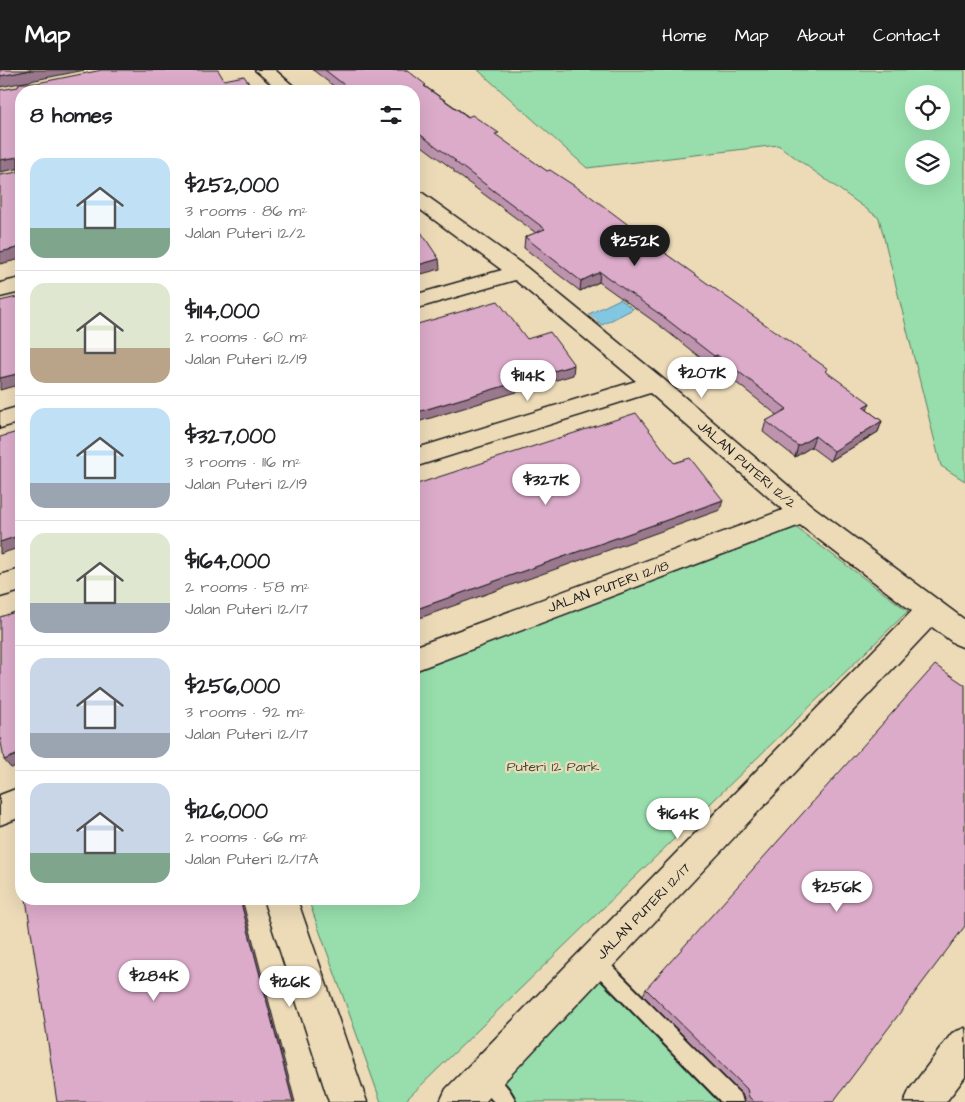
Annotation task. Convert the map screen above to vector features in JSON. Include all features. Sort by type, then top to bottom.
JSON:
[{"type":"street","points":[[264,70],[283,85]]},
{"type":"street","name":"JALAN PUTERI 12/2","points":[[420,200],[520,272],[654,384],[803,514],[965,636]]},
{"type":"street","points":[[420,300],[520,272]]},
{"type":"street","points":[[0,290],[15,286]]},
{"type":"street","points":[[420,456],[654,384]]},
{"type":"street","points":[[0,420],[15,416]]},
{"type":"street","name":"JALAN PUTERI 12/18","points":[[420,657],[803,514]]},
{"type":"street","points":[[0,586],[15,582]]},
{"type":"street","name":"JALAN PUTERI 12/17","points":[[459,1102],[930,611]]},
{"type":"street","points":[[0,810],[15,804]]},
{"type":"street","points":[[282,905],[348,1102]]},
{"type":"street","points":[[923,1102],[965,1046]]},
{"type":"lane","points":[[595,961],[734,1102]]},
{"type":"lane","points":[[485,1077],[507,1102]]},
{"type":"green space","points":[[478,70],[965,70],[965,481],[941,466],[879,218],[778,145],[587,168]]},
{"type":"green space","name":"Puteri 12 Park","points":[[794,526],[908,611],[404,1102],[381,1102],[310,905],[420,905],[420,670]]},
{"type":"green space","points":[[595,961],[734,1102],[507,1102],[485,1077]]},
{"type":"water","points":[[620,299],[633,309],[602,325],[589,314]]},
{"type":"building","points":[[0,70],[31,70],[0,76]]},
{"type":"building","points":[[102,70],[218,70],[224,80],[244,76],[250,85],[18,85],[19,83],[37,83]]},
{"type":"building","points":[[325,70],[407,70],[426,85],[424,86],[468,117],[472,115],[499,133],[495,134],[547,171],[550,170],[590,196],[666,254],[828,369],[825,371],[870,403],[863,407],[882,421],[834,451],[815,436],[798,446],[766,421],[787,409],[717,355],[714,356],[661,315],[600,272],[581,281],[525,237],[545,229],[420,134],[420,85],[344,85]]},
{"type":"building","points":[[15,88],[15,158],[0,160],[0,90]]},
{"type":"building","points":[[15,172],[15,248],[0,252],[0,175]]},
{"type":"building","points":[[421,232],[439,259],[420,264]]},
{"type":"building","points":[[15,297],[15,374],[0,378],[0,301]]},
{"type":"building","points":[[498,301],[527,339],[550,332],[574,365],[420,411],[420,323]]},
{"type":"building","points":[[636,413],[674,463],[690,458],[723,500],[420,608],[420,483]]},
{"type":"building","points":[[15,433],[15,537],[0,542],[0,437]]},
{"type":"building","points":[[15,612],[15,755],[4,760],[0,736],[0,617]]},
{"type":"building","points":[[935,665],[965,685],[965,926],[833,1102],[754,1102],[749,1097],[747,1089],[646,989]]},
{"type":"building","points":[[27,905],[242,905],[293,1102],[57,1102]]}]
